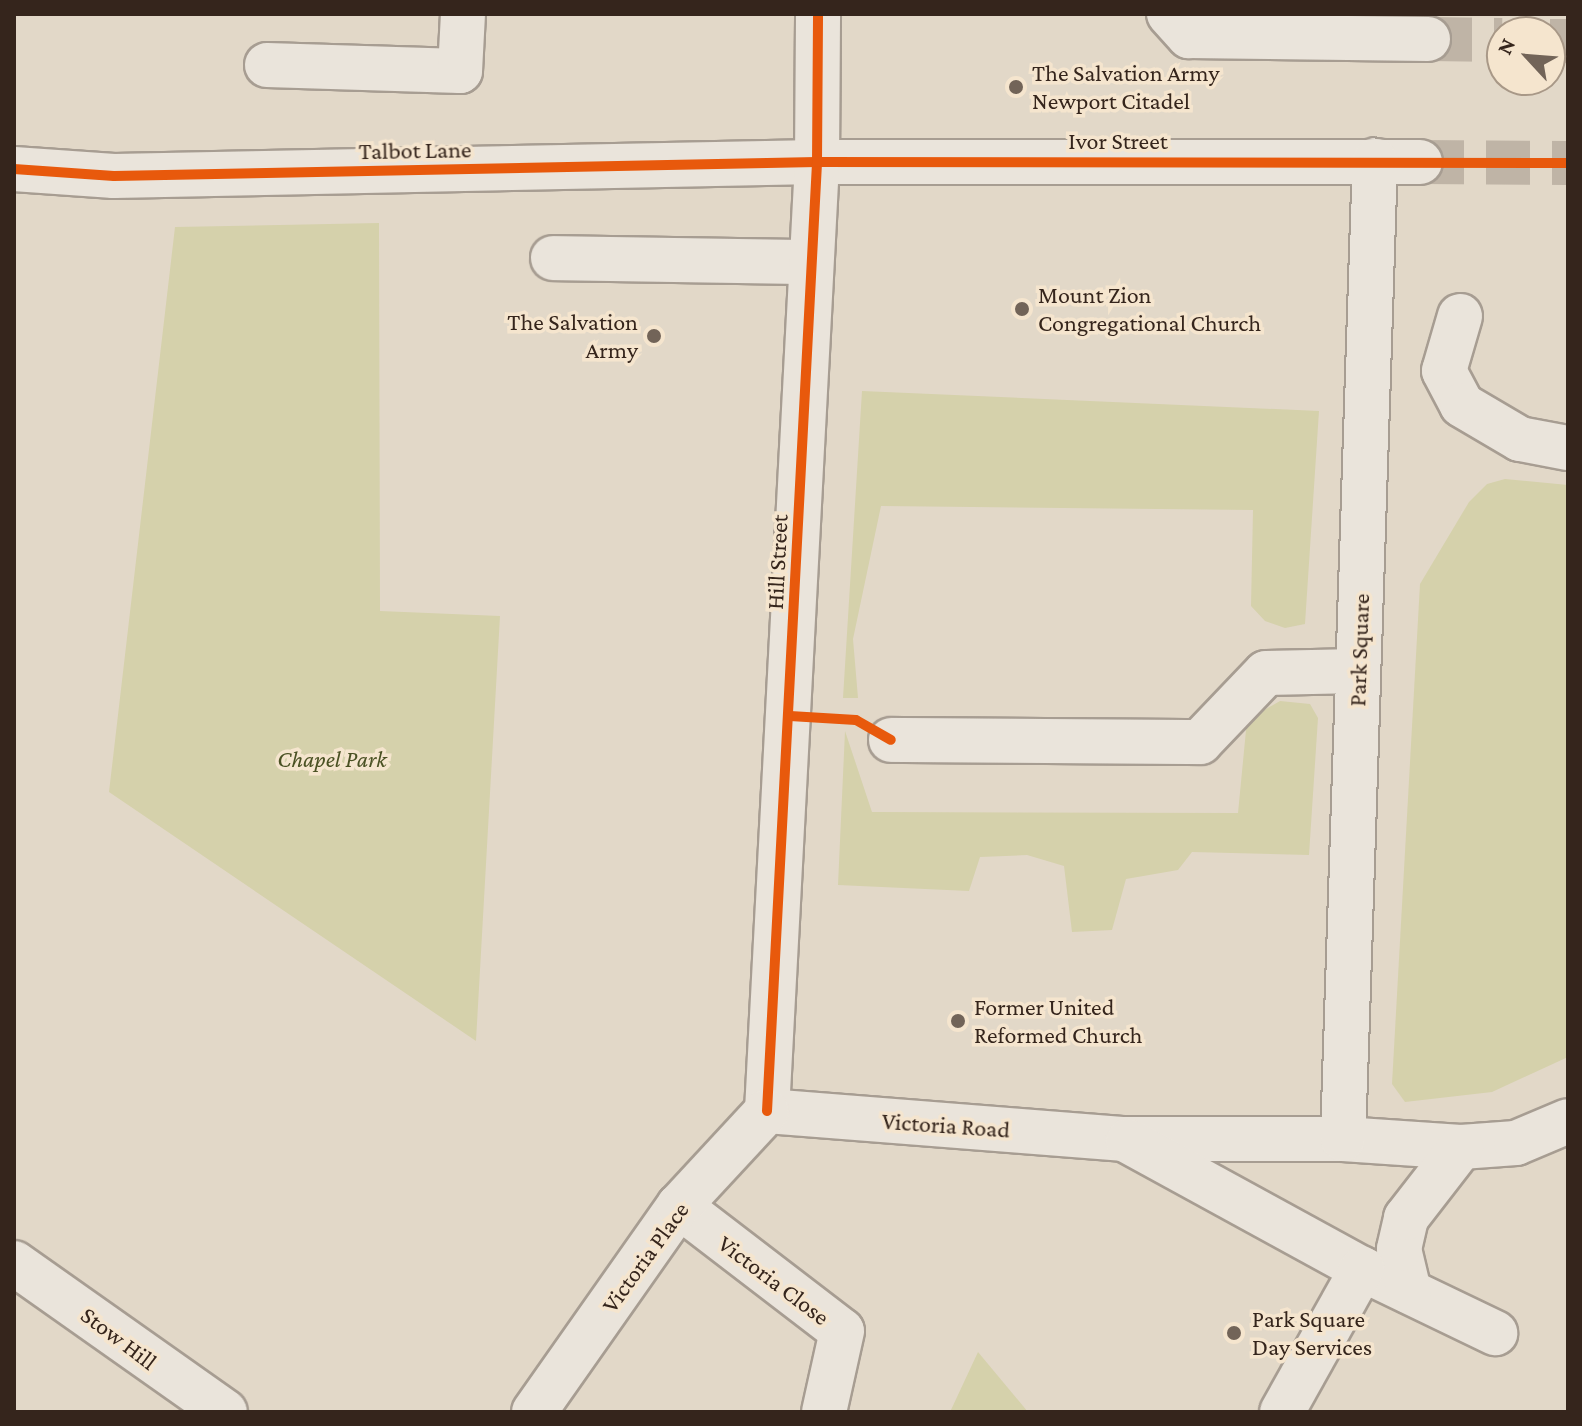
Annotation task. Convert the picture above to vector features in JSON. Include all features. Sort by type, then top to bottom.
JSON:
[{"type":"street","points":[[267,65],[460,71],[463,14]]},
{"type":"street","name":"Hill Street","points":[[767,1111],[817,162],[818,14]]},
{"type":"street","points":[[1169,14],[1189,36],[1428,39]]},
{"type":"street","name":"Park Square","points":[[1343,1139],[1375,161]]},
{"type":"street","name":"Ivor Street","points":[[817,162],[1420,162]]},
{"type":"street","name":"Talbot Lane","points":[[14,169],[114,176],[817,162]]},
{"type":"street","points":[[553,258],[811,262]]},
{"type":"street","points":[[1461,382],[1520,439],[1568,448]]},
{"type":"street","points":[[891,740],[1200,742],[1266,673],[1358,671]]},
{"type":"street","name":"Victoria Road","points":[[767,1111],[1125,1139],[1343,1139],[1461,1147],[1516,1143],[1568,1121]]},
{"type":"street","name":"Victoria Place","points":[[534,1412],[679,1206],[767,1111]]},
{"type":"street","name":"Victoria Road","points":[[1125,1139],[1362,1269],[1495,1333]]},
{"type":"street","points":[[1409,1291],[1399,1249],[1406,1218],[1461,1147]]},
{"type":"street","name":"Victoria Close","points":[[679,1206],[842,1331],[824,1412]]},
{"type":"street","name":"Stow Hill","points":[[14,1263],[225,1412]]},
{"type":"street","points":[[1282,1412],[1362,1269]]},
{"type":"green space","name":"Chapel Park","points":[[379,223],[380,611],[500,616],[476,1041],[109,792],[175,227]]},
{"type":"green space","points":[[862,391],[1319,411],[1305,624],[1285,628],[1265,621],[1251,606],[1253,510],[881,506],[853,639],[858,698],[843,698]]},
{"type":"green space","points":[[1505,479],[1568,485],[1568,1057],[1492,1092],[1405,1102],[1392,1084],[1420,584],[1469,502],[1487,484]]},
{"type":"green space","points":[[1280,701],[1310,704],[1318,718],[1309,855],[1192,852],[1178,870],[1126,879],[1112,930],[1072,932],[1064,866],[1027,855],[980,857],[969,891],[838,885],[845,731],[872,812],[1238,813],[1247,720]]},
{"type":"green space","points":[[978,1352],[1028,1412],[950,1412]]},
{"type":"tunnel","points":[[1428,39],[1486,40]]},
{"type":"tunnel","points":[[1420,162],[1568,163]]},
{"type":"cycle path","points":[[767,1111],[817,162],[818,14]]},
{"type":"cycle path","points":[[14,169],[114,176],[817,162],[1568,163]]},
{"type":"cycle path","points":[[790,716],[856,720],[891,740]]},
{"type":"place","name":"The Salvation Army Newport Citadel","points":[[1016,87]]},
{"type":"place","name":"Mount Zion Congregational Church","points":[[1022,309]]},
{"type":"place","name":"The Salvation Army","points":[[654,336]]},
{"type":"place","name":"Former United Reformed Church","points":[[958,1021]]},
{"type":"place","name":"Park Square Day Services","points":[[1234,1333]]}]
